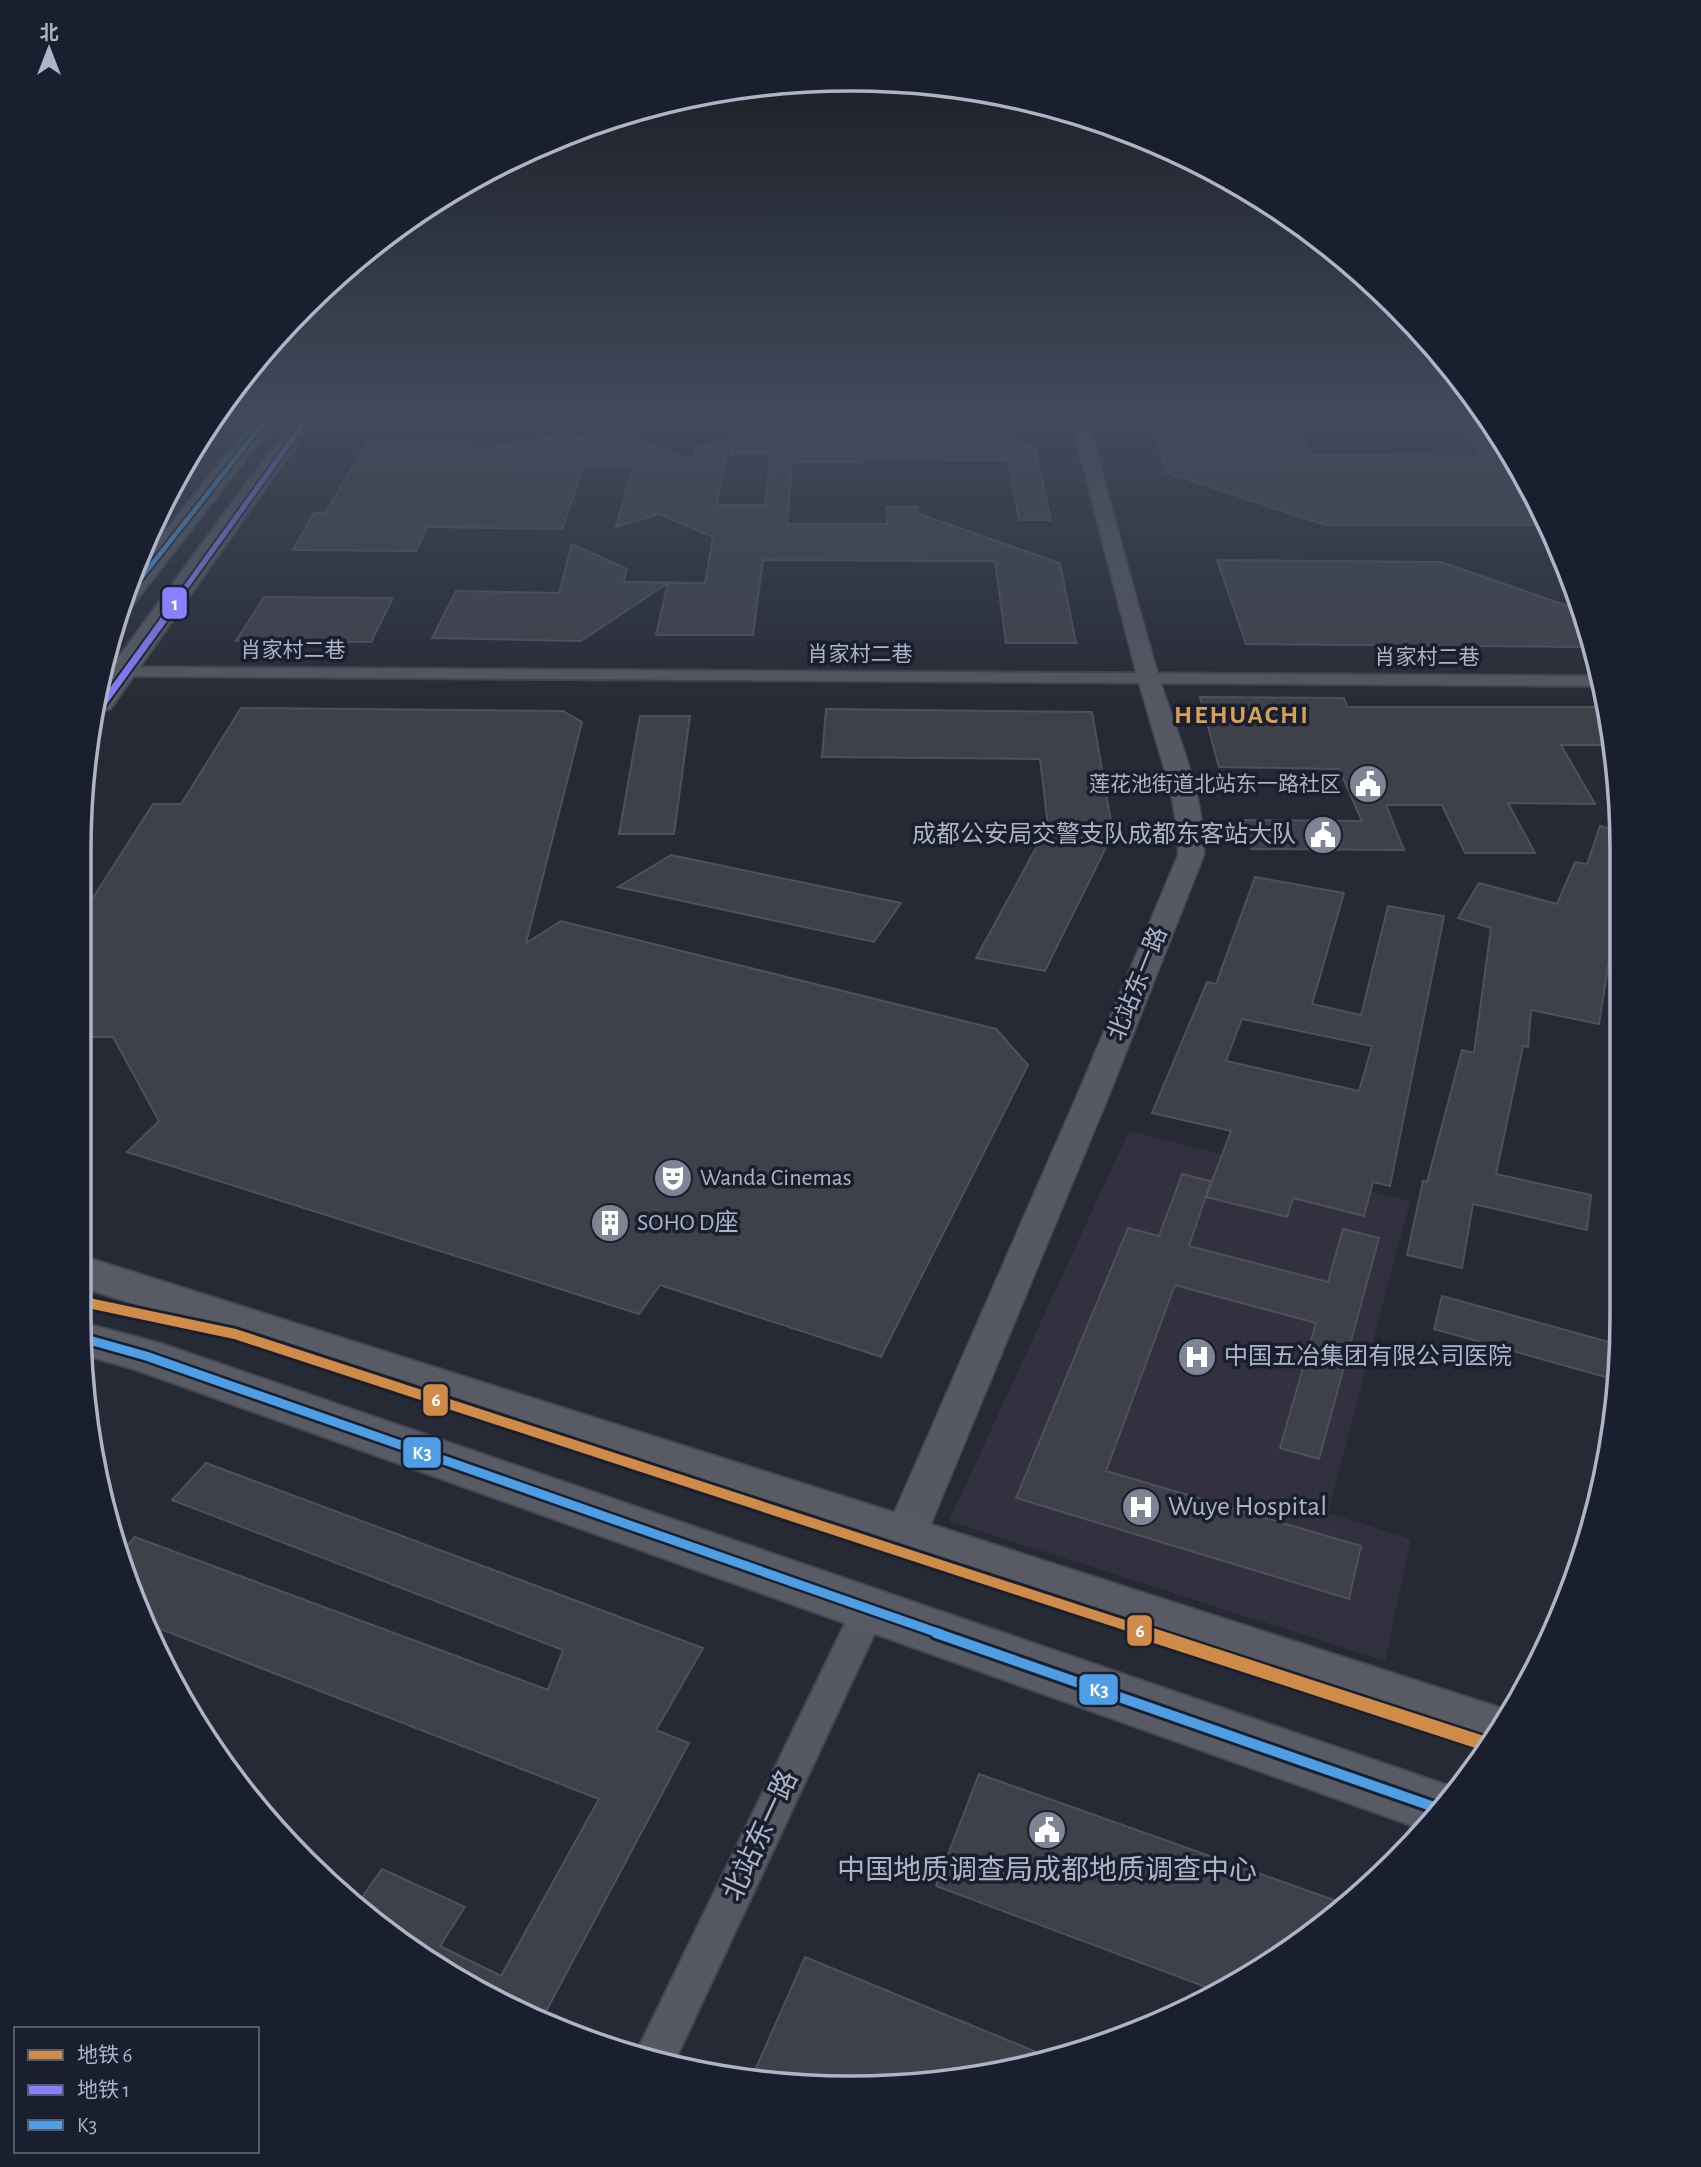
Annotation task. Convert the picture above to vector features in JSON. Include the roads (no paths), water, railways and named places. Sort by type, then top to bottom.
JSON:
[{"type":"main road","points":[[143,576],[192,513]]},
{"type":"main road","points":[[108,692],[236,513]]},
{"type":"main road","points":[[91,1274],[905,1536],[1488,1728]]},
{"type":"main road","points":[[92,1341],[159,1361],[1431,1806]]},
{"type":"street","name":"北站东一路","points":[[905,1536],[1094,1093],[1191,855],[1193,839],[1189,815],[1105,513]]},
{"type":"street","name":"肖家村二巷","points":[[122,672],[1590,681]]},
{"type":"street","name":"北站东一路","points":[[658,2051],[869,1609]]},
{"type":"metro line","name":"1","points":[[107,698],[239,513]]},
{"type":"metro line","name":"6","points":[[91,1304],[235,1334],[1479,1742]]},
{"type":"place","name":"莲花池街道北站东一路社区","points":[[1368,784]]},
{"type":"place","name":"成都公安局交警支队成都东客站大队","points":[[1323,835]]},
{"type":"place","name":"Wanda Cinemas","points":[[673,1178]]},
{"type":"place","name":"SOHO D座","points":[[610,1223]]},
{"type":"place","name":"中国五冶集团有限公司医院","points":[[1197,1357]]},
{"type":"place","name":"Wuye Hospital","points":[[1141,1507]]},
{"type":"place","name":"中国地质调查局成都地质调查中心","points":[[1047,1830]]},
{"type":"district","name":"HEHUACHI","points":[[1242,715]]}]
